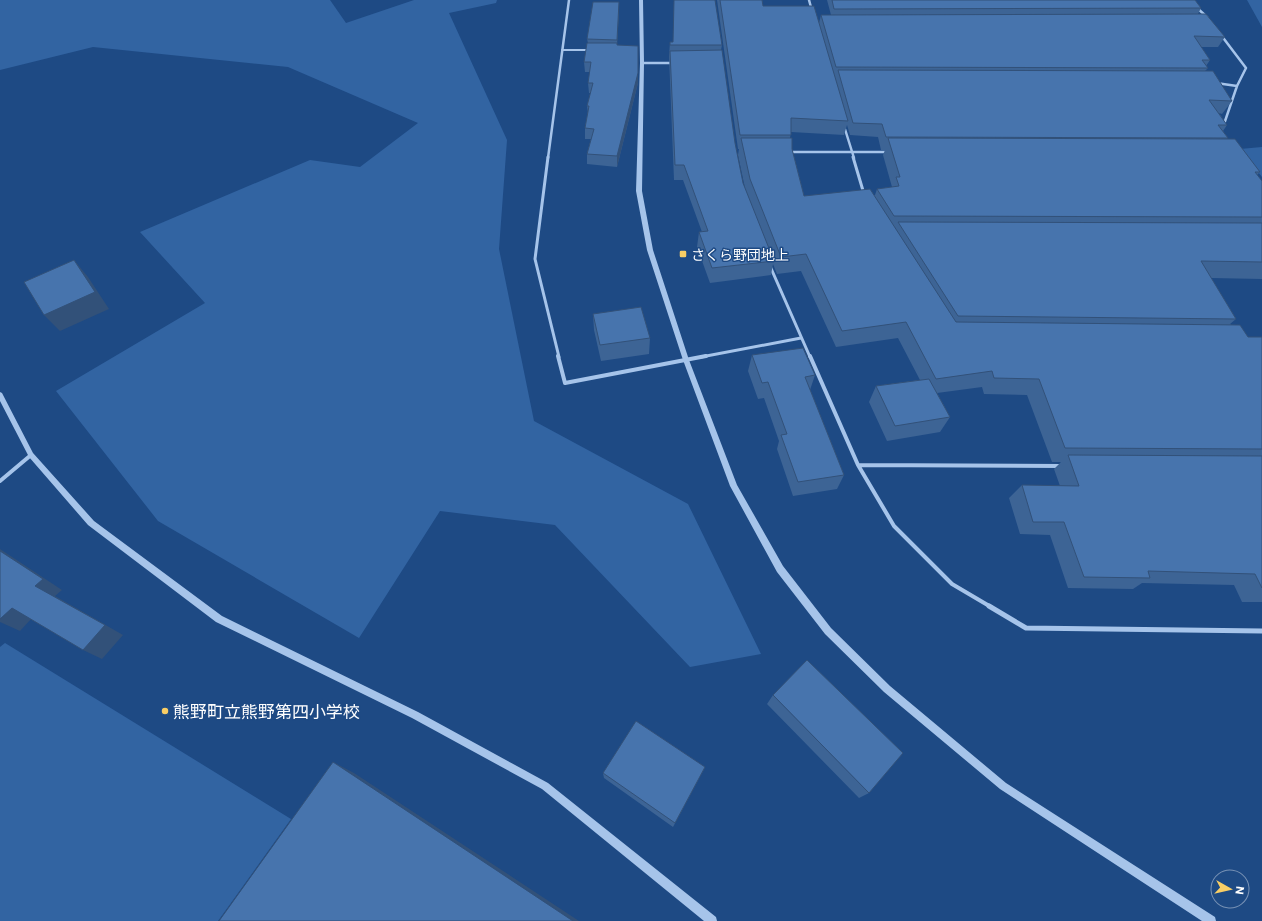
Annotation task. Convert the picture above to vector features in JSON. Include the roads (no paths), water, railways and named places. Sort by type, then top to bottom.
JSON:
[{"type":"street","points":[[569,0],[535,259],[565,383],[801,338]]},
{"type":"street","points":[[641,0],[642,63],[639,192],[650,250],[686,360],[734,486],[780,569],[828,631],[887,689],[1003,786],[1211,921]]},
{"type":"street","points":[[809,0],[813,14]]},
{"type":"street","points":[[1193,5],[1211,21]]},
{"type":"street","points":[[1220,33],[1246,68],[1237,86],[1222,128]]},
{"type":"street","points":[[562,50],[594,50]]},
{"type":"street","points":[[642,63],[679,62]]},
{"type":"street","points":[[1211,82],[1237,86]]},
{"type":"street","points":[[843,123],[866,200]]},
{"type":"street","points":[[782,152],[891,152]]},
{"type":"street","points":[[767,259],[858,465],[894,526],[952,584],[1026,628],[1262,631]]},
{"type":"street","points":[[0,395],[31,454],[91,523],[219,619],[415,715],[545,786],[712,921]]},
{"type":"street","points":[[0,481],[31,454]]},
{"type":"street","points":[[858,465],[1064,466]]},
{"type":"place","name":"さくら野団地上","points":[[683,254]]},
{"type":"place","name":"熊野町立熊野第四小学校","points":[[165,711]]}]
